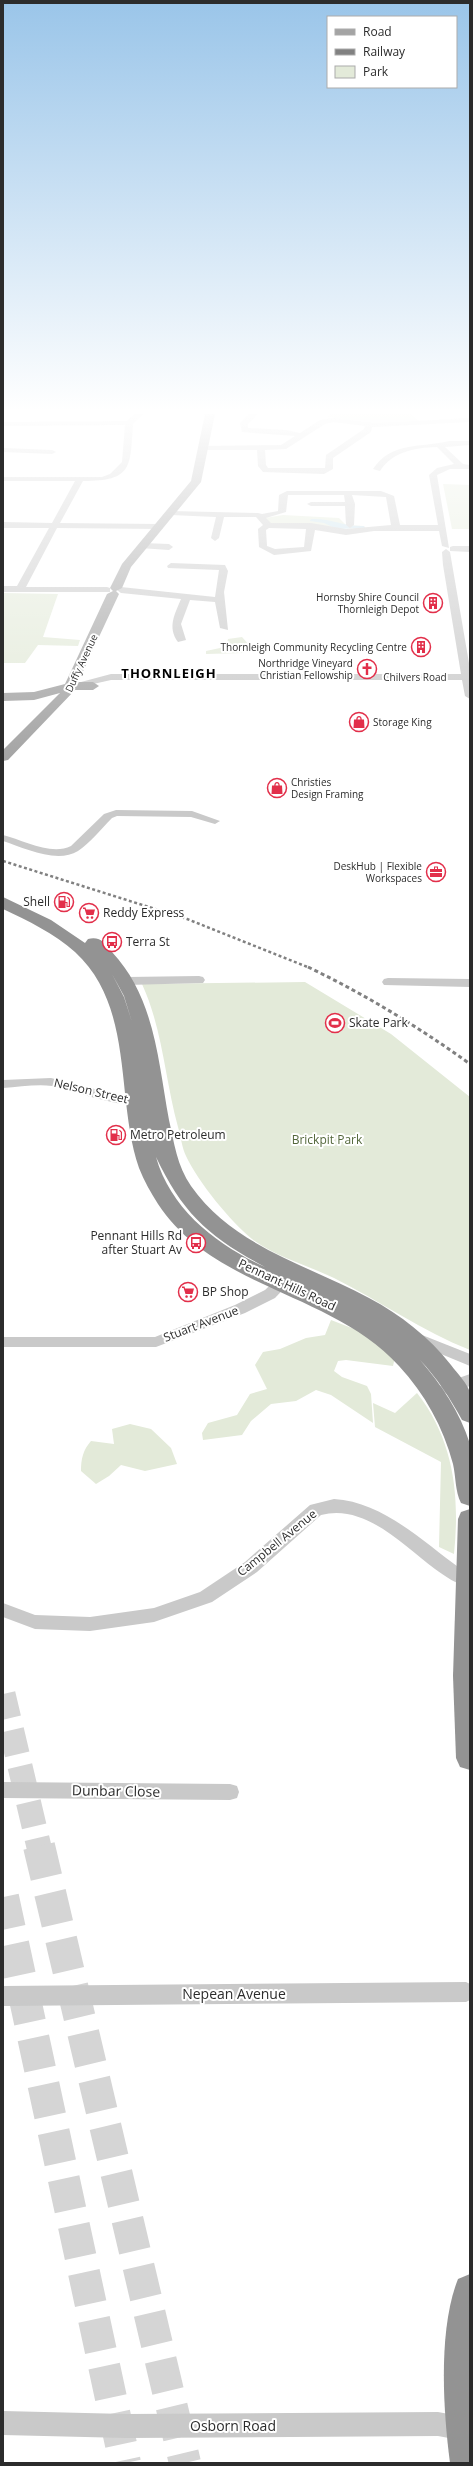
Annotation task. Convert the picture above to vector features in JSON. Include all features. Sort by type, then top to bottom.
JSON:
[{"type":"highway","name":"Pennant Hills Road","points":[[3,891],[56,918],[91,941],[118,967],[127,981],[136,999],[141,1018],[146,1100],[143,1144],[150,1169],[164,1195],[179,1217],[218,1251],[257,1274],[286,1278],[360,1303],[409,1335],[428,1353],[454,1386],[470,1414]]},
{"type":"highway","name":"Pennant Hills Road","points":[[3,902],[67,937],[83,950],[107,979],[119,1004],[146,1100]]},
{"type":"highway","name":"Pennant Hills Road","points":[[286,1278],[373,1330],[411,1364],[454,1386]]},
{"type":"highway","name":"Pennant Hills Road","points":[[454,1386],[445,1409],[464,1456],[470,1496]]},
{"type":"highway","points":[[470,1519],[466,1676],[470,1758]]},
{"type":"highway","points":[[468,2463],[462,2363],[470,2292]]},
{"type":"main road","name":"Duffy Avenue","points":[[3,757],[69,690],[126,566],[157,529]]},
{"type":"main road","points":[[3,700],[36,700],[96,682],[82,663]]},
{"type":"main road","points":[[3,697],[47,694],[69,690]]},
{"type":"street","points":[[20,589],[52,529]]},
{"type":"street","points":[[216,538],[218,529]]},
{"type":"street","points":[[262,529],[263,548],[274,552],[308,549],[311,529]]},
{"type":"street","points":[[329,529],[358,534],[371,529]]},
{"type":"street","points":[[442,529],[449,549],[446,565],[470,695]]},
{"type":"street","points":[[142,546],[169,547]]},
{"type":"street","points":[[449,549],[470,549]]},
{"type":"street","points":[[175,565],[222,568],[224,571],[220,578],[220,600],[225,628]]},
{"type":"street","points":[[3,589],[115,591],[220,600]]},
{"type":"street","points":[[181,640],[176,633],[176,624],[186,598]]},
{"type":"street","points":[[439,677],[460,686],[470,695]]},
{"type":"street","name":"Chilvers Road","points":[[96,682],[123,678],[467,677]]},
{"type":"street","points":[[3,838],[51,852],[62,853],[75,848],[108,816],[116,812],[192,814],[215,821]]},
{"type":"street","points":[[127,981],[199,980]]},
{"type":"street","points":[[388,982],[470,982]]},
{"type":"street","name":"Nelson Street","points":[[3,1084],[51,1082],[126,1102],[146,1100]]},
{"type":"street","name":"Stuart Avenue","points":[[3,1342],[156,1342],[240,1309],[270,1294],[286,1278]]},
{"type":"street","points":[[409,1335],[470,1360]]},
{"type":"street","name":"Campbell Avenue","points":[[3,1610],[35,1622],[90,1624],[154,1615],[206,1597],[251,1567],[316,1510],[334,1505],[349,1506],[374,1515],[455,1574],[468,1580]]},
{"type":"street","name":"Dunbar Close","points":[[3,1790],[230,1792]]},
{"type":"street","name":"Nepean Avenue","points":[[3,1996],[466,1992]]},
{"type":"street","name":"Osborn Road","points":[[3,2422],[126,2426],[438,2424],[466,2429]]},
{"type":"green space","points":[[3,593],[58,594],[43,637],[80,640],[78,646],[38,645],[25,663],[3,663]]},
{"type":"green space","points":[[242,637],[249,645],[249,651],[243,653],[206,654],[206,651],[220,648],[227,643],[228,639]]},
{"type":"green space","name":"Brickpit Park","points":[[305,982],[391,1034],[470,1097],[470,1350],[418,1325],[334,1278],[281,1256],[252,1239],[235,1223],[216,1201],[198,1178],[186,1156],[174,1109],[155,1019],[142,984]]},
{"type":"green space","points":[[331,1320],[380,1339],[395,1357],[393,1366],[346,1360],[338,1361],[334,1371],[342,1377],[367,1386],[371,1394],[373,1423],[331,1395],[316,1390],[296,1401],[271,1404],[251,1421],[242,1435],[203,1440],[202,1433],[208,1423],[237,1415],[250,1394],[267,1389],[255,1365],[263,1352],[280,1349],[306,1338],[325,1335]]},
{"type":"green space","points":[[417,1393],[439,1430],[447,1449],[452,1469],[456,1511],[454,1554],[439,1547],[441,1462],[375,1427],[373,1403],[395,1413]]},
{"type":"green space","points":[[130,1424],[151,1429],[171,1448],[177,1464],[145,1471],[121,1465],[109,1476],[96,1484],[81,1471],[84,1451],[91,1441],[114,1444],[112,1429]]},
{"type":"tunnel","points":[[3,1694],[39,1847]]},
{"type":"tunnel","points":[[39,1846],[185,2463]]},
{"type":"tunnel","points":[[3,1897],[125,2463]]},
{"type":"railway","points":[[3,861],[187,919],[310,968]]},
{"type":"railway","points":[[310,968],[391,1012],[470,1064]]},
{"type":"place","name":"Hornsby Shire Council Thornleigh Depot","points":[[433,603]]},
{"type":"place","name":"Thornleigh Community Recycling Centre","points":[[421,647]]},
{"type":"place","name":"Northridge Vineyard Christian Fellowship","points":[[367,669]]},
{"type":"place","name":"Storage King","points":[[359,722]]},
{"type":"place","name":"Christies Design Framing","points":[[277,788]]},
{"type":"place","name":"DeskHub | Flexible Workspaces","points":[[436,872]]},
{"type":"place","name":"Shell","points":[[64,902]]},
{"type":"place","name":"Reddy Express","points":[[89,913]]},
{"type":"place","name":"Terra St","points":[[112,942]]},
{"type":"place","name":"Skate Park","points":[[335,1023]]},
{"type":"place","name":"Metro Petroleum","points":[[116,1135]]},
{"type":"place","name":"Pennant Hills Rd after Stuart Av","points":[[196,1243]]},
{"type":"place","name":"BP Shop","points":[[188,1292]]},
{"type":"district","name":"THORNLEIGH","points":[[169,673]]}]
